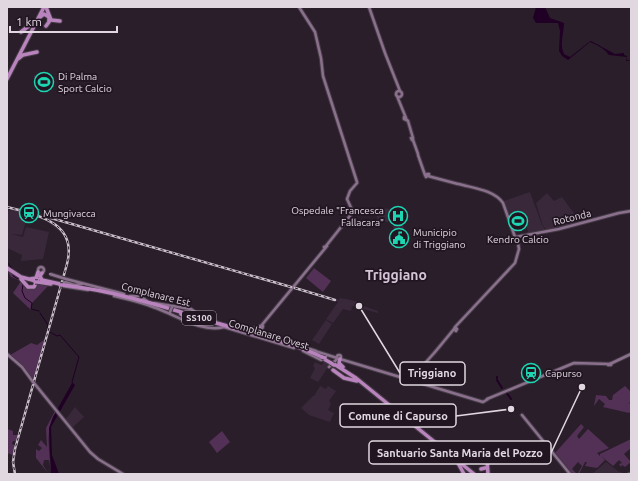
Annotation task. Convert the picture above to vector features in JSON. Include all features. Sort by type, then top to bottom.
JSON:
[{"type":"highway","points":[[44,7],[51,20],[60,21]]},
{"type":"highway","points":[[7,79],[44,7]]},
{"type":"highway","points":[[21,32],[27,29],[40,16],[45,15],[49,19],[46,26]]},
{"type":"highway","points":[[28,54],[23,50],[35,22]]},
{"type":"highway","points":[[7,76],[26,42]]},
{"type":"highway","points":[[7,72],[20,57],[37,52]]},
{"type":"highway","name":"SS100","points":[[8,269],[24,280],[28,286],[30,282],[37,282],[107,291],[294,346],[323,357]]},
{"type":"highway","points":[[28,286],[32,288],[35,286],[39,273]]},
{"type":"highway","name":"SS100","points":[[15,274],[32,279],[37,277],[39,273]]},
{"type":"highway","name":"SS100","points":[[39,273],[42,280],[61,285]]},
{"type":"highway","name":"SS100","points":[[15,274],[37,282],[107,292],[293,345],[323,357],[342,376],[358,381]]},
{"type":"highway","name":"SS100","points":[[189,309],[189,315]]},
{"type":"highway","name":"SS100","points":[[171,310],[183,314],[183,320]]},
{"type":"highway","name":"SS100","points":[[183,320],[185,316],[189,315]]},
{"type":"highway","name":"SS100","points":[[243,330],[254,332],[260,328]]},
{"type":"highway","name":"SS100","points":[[340,358],[340,364],[455,460],[464,474],[466,470],[473,474]]},
{"type":"highway","name":"SS100","points":[[332,365],[358,381],[473,474]]},
{"type":"highway","name":"SS100","points":[[332,365],[364,385]]},
{"type":"highway","points":[[340,369],[347,375],[344,377],[342,376]]},
{"type":"highway","points":[[486,470],[487,460]]},
{"type":"main road","points":[[260,328],[353,212],[348,204],[348,197],[350,190],[357,182],[324,72],[316,32],[300,7]]},
{"type":"main road","points":[[370,7],[400,91],[400,102]]},
{"type":"main road","points":[[370,7],[392,73],[397,96],[427,175],[485,191],[498,197],[503,202],[516,237],[519,254],[515,263],[412,378]]},
{"type":"main road","points":[[396,92],[400,91]]},
{"type":"main road","name":"Rotonda","points":[[516,237],[564,228],[631,211]]},
{"type":"main road","points":[[39,273],[49,274],[73,282]]},
{"type":"main road","points":[[73,282],[64,282],[62,286],[106,293],[171,310]]},
{"type":"main road","name":"Complanare Est","points":[[73,282],[131,297],[140,296],[171,310],[189,309],[200,316],[242,328],[260,328],[269,337],[316,351]]},
{"type":"main road","name":"Complanare Ovest","points":[[183,320],[216,329],[224,327],[323,357]]},
{"type":"main road","points":[[293,345],[316,351],[323,357],[332,356],[406,378],[412,378],[479,401],[485,400],[569,364],[609,364],[631,354]]},
{"type":"main road","points":[[7,354],[22,367],[95,457],[122,474]]},
{"type":"main road","points":[[332,365],[340,358]]},
{"type":"main road","points":[[522,415],[570,474]]},
{"type":"shaded area","points":[[536,7],[545,7],[550,18],[564,23],[562,42],[564,54],[570,57],[591,41],[615,54],[624,53],[627,57],[609,55],[603,48],[590,42],[568,60],[562,56],[559,51],[560,31],[558,23],[536,23],[533,18]]},
{"type":"shaded area","name":"Di Palma Sport Calcio","points":[[50,73],[53,80],[48,85],[48,90],[45,92],[44,88],[39,89],[34,76],[39,74],[41,77]]},
{"type":"shaded area","points":[[530,192],[542,225],[546,231],[529,234],[522,214],[510,218],[504,201]]},
{"type":"shaded area","points":[[547,193],[554,201],[562,197],[581,223],[547,230],[543,226],[536,203]]},
{"type":"shaded area","points":[[31,205],[35,206],[38,213],[62,222],[48,218],[60,227],[67,240],[64,235],[42,218],[29,216],[25,212],[7,207],[18,208]]},
{"type":"shaded area","name":"Ospedale \"Francesca Fallacara\"","points":[[394,207],[405,213],[404,215],[406,218],[403,224],[404,230],[401,228],[394,229],[394,220],[391,219]]},
{"type":"shaded area","points":[[377,208],[391,209],[388,222],[378,221],[375,210]]},
{"type":"shaded area","points":[[11,209],[24,213],[27,217],[22,235],[11,234],[23,237],[26,227],[49,232],[43,259],[21,261],[22,255],[7,248],[7,212]]},
{"type":"shaded area","points":[[314,268],[331,281],[323,292],[306,278]]},
{"type":"shaded area","points":[[7,270],[22,280],[28,288],[37,284],[49,285],[32,303],[31,310],[13,293],[21,281],[11,277]]},
{"type":"shaded area","points":[[332,298],[359,302],[358,304],[378,311],[378,313],[352,306],[351,311],[343,309],[333,323],[326,319],[338,302]]},
{"type":"shaded area","points":[[326,320],[332,324],[319,344],[312,340]]},
{"type":"shaded area","points":[[45,339],[34,381],[10,355],[31,343],[37,345]]},
{"type":"shaded area","points":[[324,361],[330,364],[318,382],[310,378],[315,368],[313,366],[315,362],[322,365]]},
{"type":"shaded area","points":[[72,383],[75,385],[51,427],[52,455],[59,474],[51,474],[49,428],[53,417]]},
{"type":"shaded area","points":[[320,386],[326,389],[328,386],[336,391],[329,401],[331,404],[328,410],[334,413],[330,422],[309,415],[301,408],[314,396]]},
{"type":"shaded area","points":[[625,386],[631,392],[631,401],[629,403],[631,405],[631,411],[629,413],[603,407],[605,404],[599,399],[594,406],[596,395],[606,396],[609,400],[612,400],[613,395]]},
{"type":"shaded area","points":[[75,407],[84,417],[72,428],[65,420]]},
{"type":"shaded area","points":[[55,411],[56,412],[52,419],[49,434],[51,473],[49,460],[44,460],[43,465],[48,473],[36,458],[36,449],[39,451],[42,448],[38,445],[41,440],[47,447],[46,428]]},
{"type":"shaded area","points":[[581,424],[584,427],[577,436],[579,439],[588,429],[609,448],[597,453],[600,456],[600,454],[631,439],[631,448],[624,454],[631,462],[625,467],[622,465],[621,467],[619,464],[622,463],[619,460],[613,466],[601,456],[605,460],[597,468],[585,466],[587,462],[585,462],[579,474],[578,473],[582,466],[578,462],[572,469],[576,473],[572,474],[555,453]]},
{"type":"shaded area","points":[[7,429],[13,431],[13,435],[18,435],[16,441],[13,441],[12,444],[15,445],[13,455],[7,453]]},
{"type":"shaded area","points":[[222,431],[230,442],[217,453],[209,442]]},
{"type":"shaded area","points":[[606,462],[618,471],[626,474],[592,474]]},
{"type":"waterway","points":[[598,45],[605,50]]},
{"type":"waterway","points":[[7,262],[14,271]]},
{"type":"waterway","points":[[13,274],[13,276],[20,280]]},
{"type":"waterway","points":[[23,284],[22,291],[25,298],[32,303],[31,309],[39,311]]},
{"type":"waterway","points":[[40,313],[48,325],[47,332],[57,336],[60,335],[79,357],[72,382],[73,384]]},
{"type":"waterway","points":[[497,380],[502,388]]},
{"type":"waterway","points":[[506,392],[511,399]]},
{"type":"railway","points":[[7,207],[31,213],[52,223],[61,230],[66,238],[69,250],[67,264],[15,449],[13,462],[15,474]]},
{"type":"railway","points":[[51,218],[291,287]]},
{"type":"railway","points":[[295,288],[335,300]]},
{"type":"place","name":"Di Palma Sport Calcio","points":[[44,82]]},
{"type":"place","name":"Mungivacca","points":[[29,213]]},
{"type":"place","name":"Ospedale \"Francesca Fallacara\"","points":[[398,216]]},
{"type":"place","name":"Kendro Calcio","points":[[518,221]]},
{"type":"place","name":"Municipio di Triggiano","points":[[399,238]]},
{"type":"place","name":"Triggiano","points":[[359,306]]},
{"type":"place","name":"Capurso","points":[[531,373]]},
{"type":"place","name":"Santuario Santa Maria del Pozzo","points":[[582,387]]},
{"type":"place","name":"Comune di Capurso","points":[[511,409]]},
{"type":"district","name":"Triggiano","points":[[396,275]]}]
